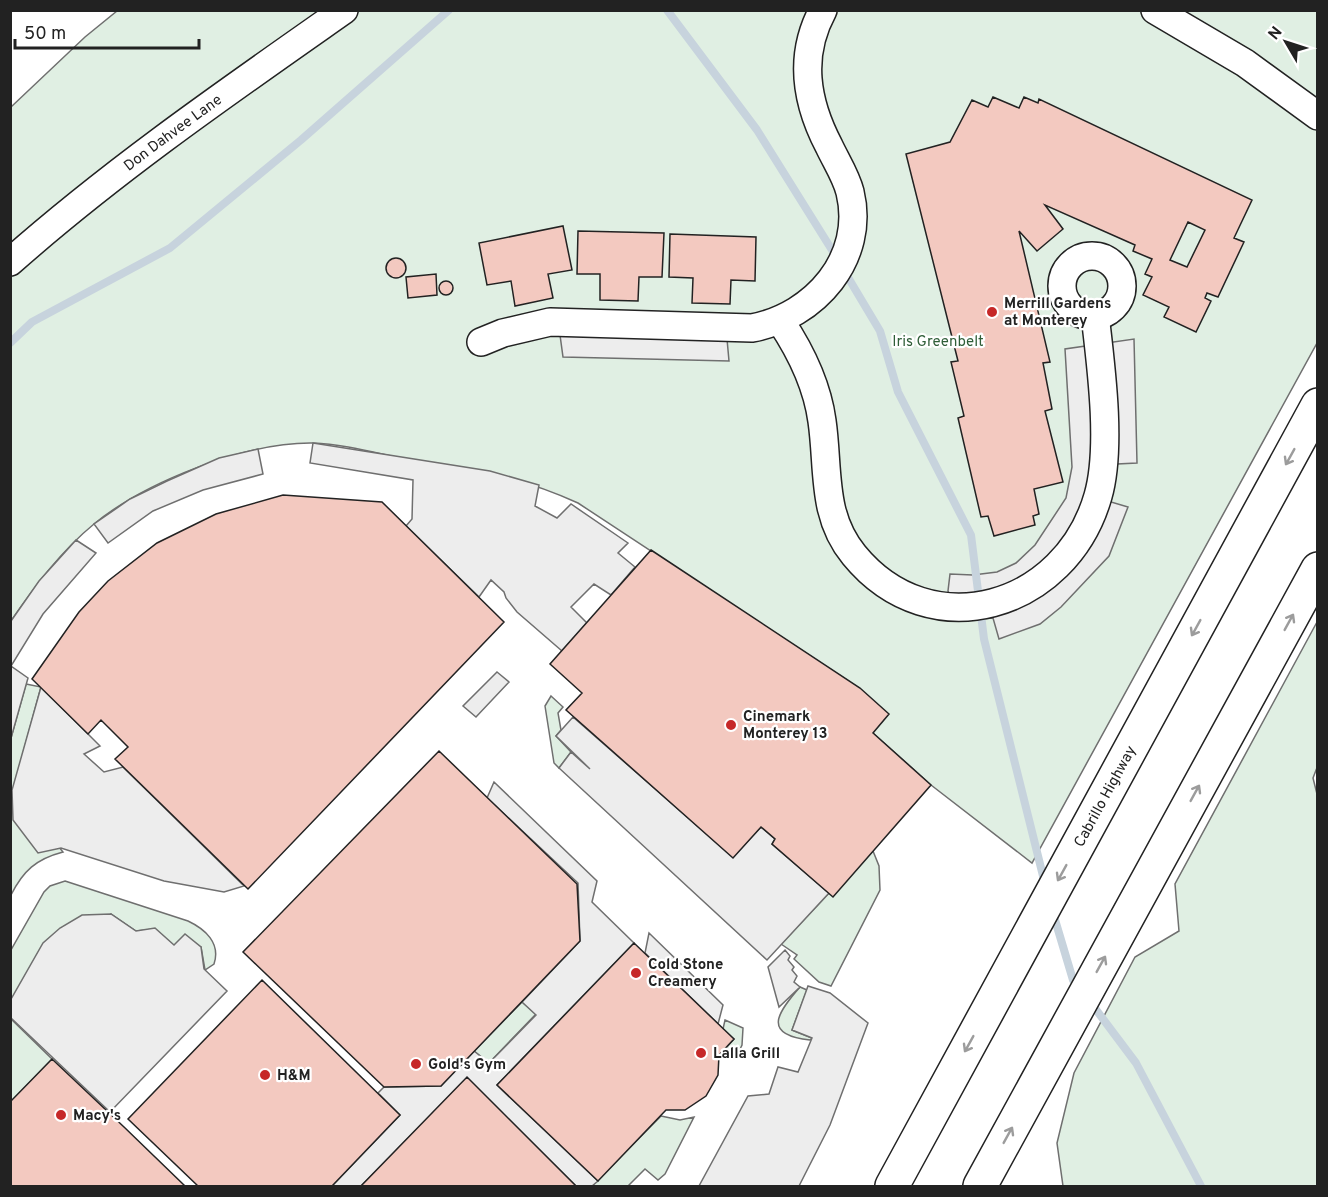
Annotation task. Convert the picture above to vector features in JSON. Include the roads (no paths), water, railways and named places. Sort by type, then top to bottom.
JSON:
[{"type":"highway","name":"Cabrillo Highway","points":[[891,1186],[1317,405]]},
{"type":"highway","points":[[980,1186],[1317,569]]},
{"type":"street","name":"Don Dahvee Lane","points":[[10,262],[47,230],[224,95],[344,10]]},
{"type":"street","points":[[481,342],[513,330],[550,322],[752,328],[781,321],[807,304],[832,280],[846,256],[853,226],[850,189],[815,117],[808,94],[808,52],[823,10]]},
{"type":"street","points":[[1163,12],[1245,63],[1317,116]]},
{"type":"street","points":[[781,321],[797,347],[811,378],[822,421],[826,491],[842,538],[865,567],[893,590],[929,605],[970,608],[1007,599],[1041,579],[1070,549],[1091,516],[1102,479],[1103,460],[1099,351],[1095,315]]},
{"type":"waterway","points":[[10,343],[32,322],[170,248],[301,140],[449,10]]},
{"type":"waterway","points":[[667,10],[757,130],[837,258]]},
{"type":"waterway","points":[[843,269],[880,331],[898,392],[971,535],[984,639],[1045,884]]},
{"type":"waterway","points":[[1053,913],[1073,980],[1080,989]]},
{"type":"waterway","points":[[1091,1003],[1136,1063],[1201,1186]]},
{"type":"place","name":"Merrill Gardens at Monterey","points":[[992,312]]},
{"type":"place","name":"Cinemark Monterey 13","points":[[731,725]]},
{"type":"place","name":"Cold Stone Creamery","points":[[636,973]]},
{"type":"place","name":"Lalla Grill","points":[[701,1053]]},
{"type":"place","name":"Gold's Gym","points":[[416,1064]]},
{"type":"place","name":"H&M","points":[[265,1075]]},
{"type":"place","name":"Macy's","points":[[61,1115]]},
{"type":"park label","name":"Iris Greenbelt","points":[[938,341]]}]
